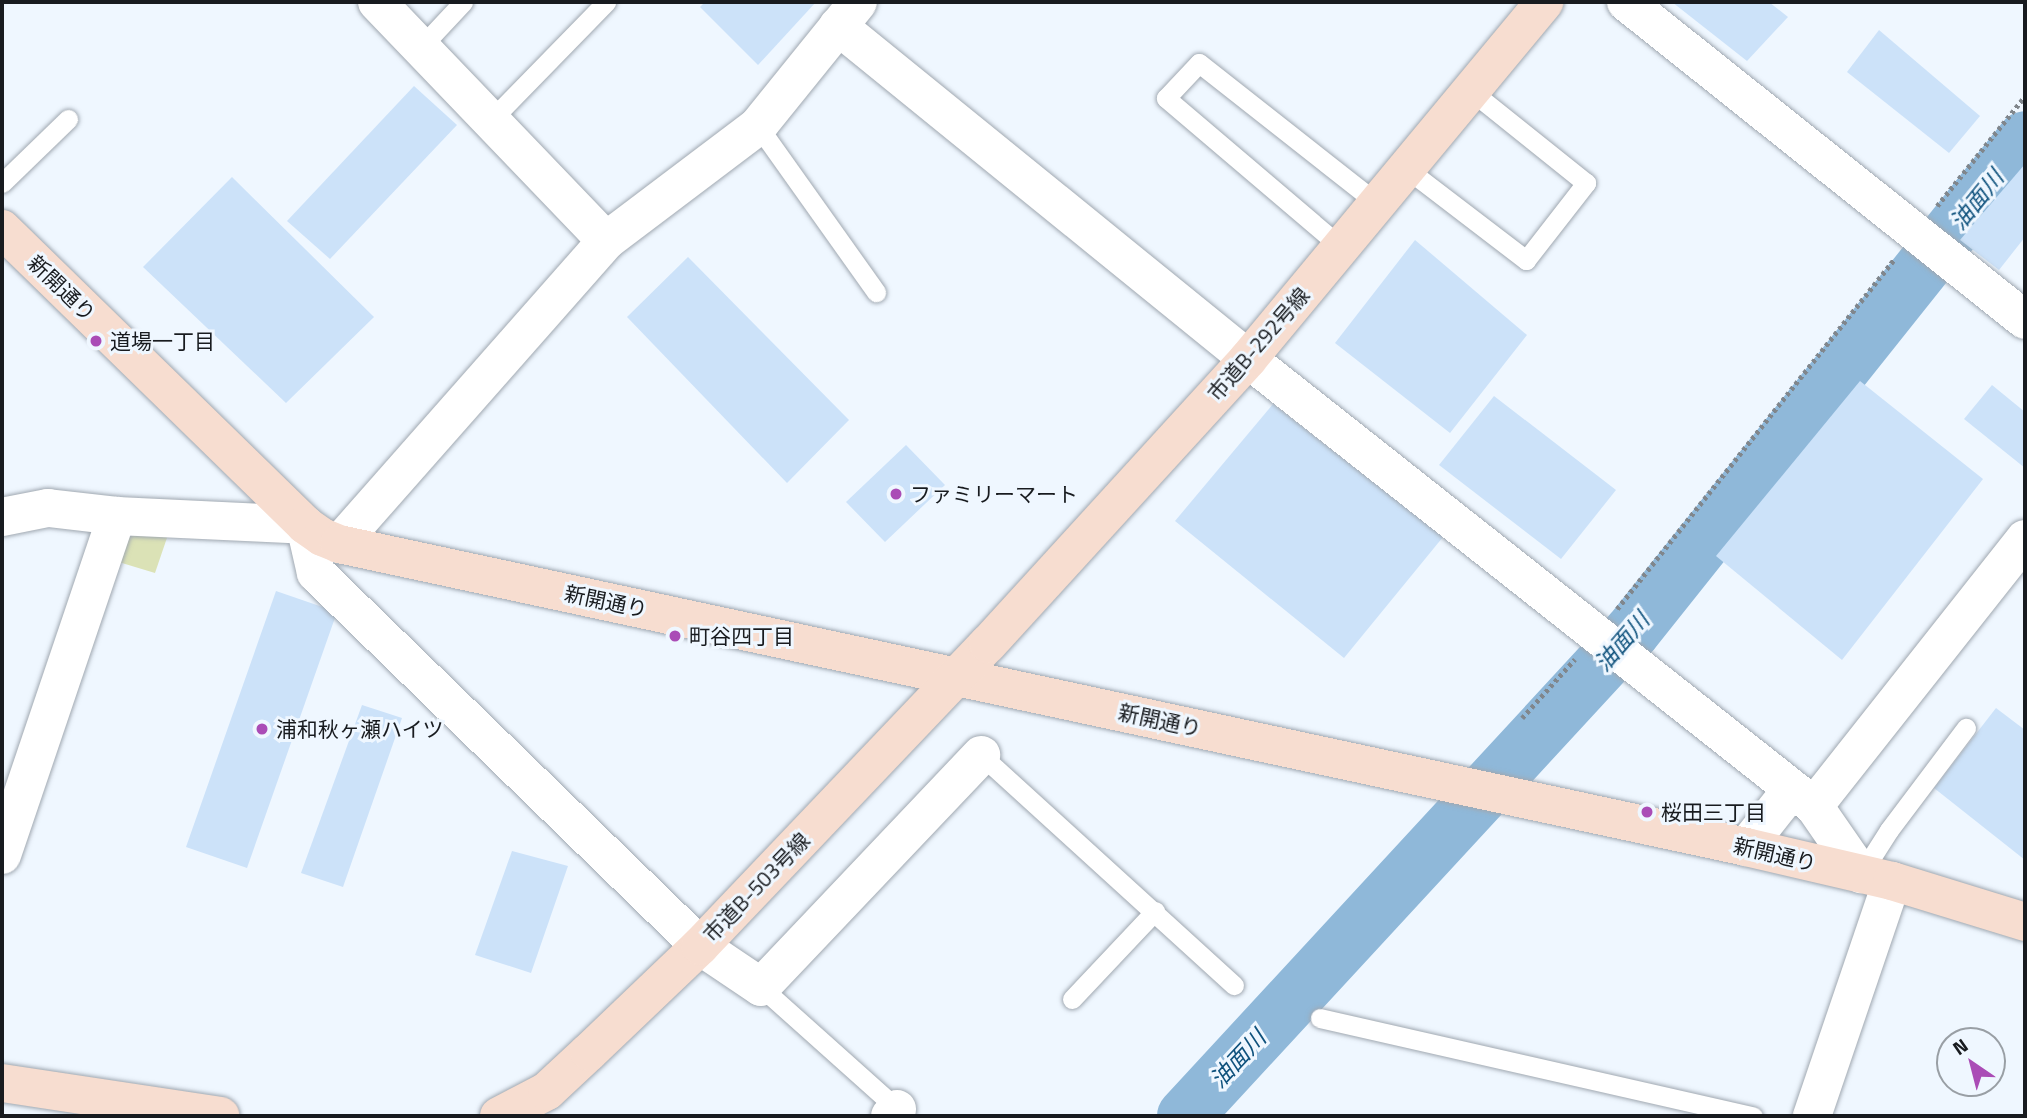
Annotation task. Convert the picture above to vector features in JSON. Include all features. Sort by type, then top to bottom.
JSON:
[{"type":"street","points":[[377,2],[606,241]]},
{"type":"street","name":"市道B-292号線","points":[[959,675],[1248,359],[1544,2]]},
{"type":"street","points":[[1626,2],[2025,320]]},
{"type":"street","points":[[339,544],[606,241],[758,126],[848,14],[1248,359],[1803,797],[1877,878],[1812,1116]]},
{"type":"street","name":"新開通り","points":[[2,229],[305,524],[322,537],[339,544],[1523,797],[1877,878],[2025,922]]},
{"type":"street","points":[[2,517],[48,508],[117,516],[305,524],[316,573],[700,946],[761,987],[981,755]]},
{"type":"street","points":[[2,855],[117,516]]},
{"type":"street","points":[[1746,847],[1803,797],[2025,539]]},
{"type":"street","name":"市道B-503号線","points":[[499,1116],[557,1104],[700,946],[959,675]]},
{"type":"street","points":[[2,1083],[220,1116]]},
{"type":"lane","points":[[420,48],[463,2]]},
{"type":"lane","points":[[491,120],[606,2]]},
{"type":"lane","points":[[1341,247],[1166,98],[1199,63],[1377,203]]},
{"type":"lane","points":[[1407,169],[1526,260],[1586,183],[1471,91]]},
{"type":"lane","points":[[2,183],[68,119]]},
{"type":"lane","points":[[758,126],[876,292]]},
{"type":"lane","points":[[1877,878],[1889,830],[1966,728]]},
{"type":"lane","points":[[981,755],[1234,985]]},
{"type":"lane","points":[[1072,999],[1155,911]]},
{"type":"lane","points":[[761,987],[898,1114]]},
{"type":"lane","points":[[1320,1018],[1753,1116]]},
{"type":"path","points":[[1522,718],[1608,645],[1928,244],[2025,96]]},
{"type":"green space","points":[[171,526],[155,573],[112,560],[119,544],[136,533]]},
{"type":"building","points":[[705,2],[816,2],[758,65],[700,7]]},
{"type":"building","points":[[1672,2],[1769,2],[1788,17],[1747,61]]},
{"type":"building","points":[[1879,30],[1980,116],[1949,153],[1847,72]]},
{"type":"building","points":[[414,86],[457,125],[330,259],[287,221]]},
{"type":"building","points":[[2025,164],[2025,237],[1999,270],[1960,240]]},
{"type":"building","points":[[232,177],[374,317],[286,403],[143,267]]},
{"type":"building","points":[[1415,240],[1527,335],[1450,433],[1335,343]]},
{"type":"building","points":[[688,257],[849,420],[787,483],[627,317]]},
{"type":"building","points":[[1860,381],[1983,479],[1842,660],[1716,556]]},
{"type":"building","points":[[1992,385],[2025,412],[2025,468],[1964,419]]},
{"type":"building","points":[[1494,396],[1616,490],[1561,559],[1439,465]]},
{"type":"building","points":[[1273,404],[1443,537],[1344,658],[1175,521]]},
{"type":"building","name":"ファミリーマート","points":[[906,445],[945,485],[885,542],[846,502]]},
{"type":"building","name":"浦和秋ヶ瀬ハイツ","points":[[276,591],[337,612],[247,868],[186,847]]},
{"type":"building","points":[[362,705],[402,718],[343,887],[301,873]]},
{"type":"building","points":[[1996,708],[2025,730],[2025,860],[1934,788]]},
{"type":"building","points":[[512,851],[568,866],[531,973],[475,955]]},
{"type":"waterway","name":"油面川","points":[[1185,1116],[1632,632],[2025,139]]},
{"type":"place","name":"道場一丁目","points":[[96,341]]},
{"type":"place","name":"ファミリーマート","points":[[896,494]]},
{"type":"place","name":"町谷四丁目","points":[[675,636]]},
{"type":"place","name":"浦和秋ヶ瀬ハイツ","points":[[262,729]]},
{"type":"place","name":"桜田三丁目","points":[[1647,812]]}]
